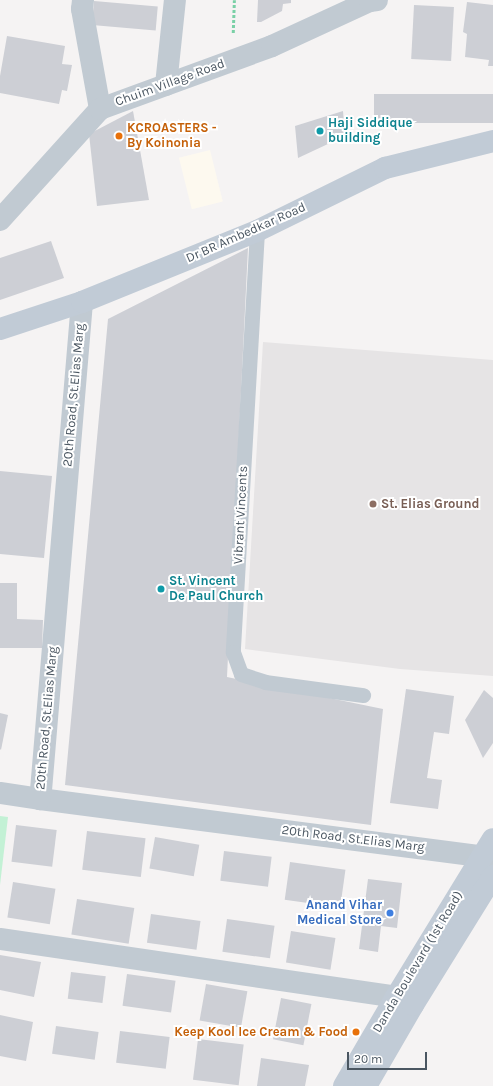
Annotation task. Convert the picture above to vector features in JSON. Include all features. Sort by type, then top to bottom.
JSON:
[{"type":"street","points":[[83,0],[82,9],[100,109]]},
{"type":"street","points":[[166,85],[175,0]]},
{"type":"street","name":"Chuim Village Road","points":[[0,220],[100,109],[272,46],[370,1],[377,0]]},
{"type":"street","name":"Dr BR Ambedkar Road","points":[[0,329],[82,302],[257,231],[385,168],[493,141]]},
{"type":"street","name":"20th Road, St.Elias Marg","points":[[82,302],[40,799],[490,851]]},
{"type":"street","points":[[0,793],[40,799]]},
{"type":"street","name":"Danda Boulevard (1st Road)","points":[[344,1086],[396,997],[490,851]]},
{"type":"street","points":[[366,1086],[413,1005],[493,876]]},
{"type":"street","points":[[0,940],[396,997]]},
{"type":"lane","name":"Vibrant Vincents","points":[[257,231],[233,652],[241,674],[265,682],[363,695]]},
{"type":"path","points":[[232,61],[234,0]]},
{"type":"shaded area","points":[[210,150],[223,201],[192,209],[179,158]]},
{"type":"shaded area","name":"St. Elias Ground","points":[[263,342],[493,360],[493,676],[400,669],[245,649]]},
{"type":"green space","points":[[0,816],[8,817],[0,885]]},
{"type":"building","points":[[258,0],[291,0],[291,3],[283,4],[282,11],[261,22],[257,22]]},
{"type":"building","points":[[94,1],[158,7],[156,30],[92,25]]},
{"type":"building","points":[[467,2],[493,5],[493,66],[488,66],[489,60],[465,57],[467,34],[463,32]]},
{"type":"building","points":[[414,5],[454,7],[451,61],[411,59]]},
{"type":"building","points":[[7,36],[65,46],[62,64],[72,65],[67,91],[62,90],[59,104],[0,93],[0,76]]},
{"type":"building","points":[[374,94],[493,94],[493,123],[374,123]]},
{"type":"building","points":[[133,111],[149,200],[97,206],[89,134]]},
{"type":"building","name":"Haji Siddique building","points":[[343,111],[345,136],[298,158],[295,126]]},
{"type":"building","points":[[51,241],[64,278],[0,300],[0,258]]},
{"type":"building","points":[[248,248],[227,677],[383,709],[371,825],[65,785],[108,319]]},
{"type":"building","points":[[0,471],[52,476],[44,558],[0,554]]},
{"type":"building","points":[[0,583],[17,583],[17,619],[43,620],[42,648],[0,648]]},
{"type":"building","points":[[406,689],[454,696],[449,734],[434,732],[427,778],[442,780],[438,809],[390,803]]},
{"type":"building","points":[[484,690],[493,698],[493,743],[483,758],[465,720]]},
{"type":"building","points":[[0,713],[8,715],[1,750],[0,749]]},
{"type":"building","points":[[16,825],[57,830],[52,867],[11,862]]},
{"type":"building","points":[[87,831],[146,838],[141,877],[82,870]]},
{"type":"building","points":[[155,837],[199,845],[194,876],[149,869]]},
{"type":"building","points":[[224,851],[272,857],[268,887],[220,881]]},
{"type":"building","points":[[290,862],[345,870],[340,907],[285,900]]},
{"type":"building","points":[[368,879],[402,883],[397,928],[381,926],[378,952],[359,949]]},
{"type":"building","points":[[13,882],[55,889],[50,924],[7,918]]},
{"type":"building","points":[[77,899],[134,908],[129,944],[71,935]]},
{"type":"building","points":[[151,914],[201,921],[196,950],[147,943]]},
{"type":"building","points":[[227,919],[275,926],[270,958],[222,952]]},
{"type":"building","points":[[291,931],[335,938],[330,970],[286,963]]},
{"type":"building","points":[[0,955],[41,962],[34,997],[0,990]]},
{"type":"building","points":[[71,972],[106,976],[102,1003],[68,999]]},
{"type":"building","points":[[127,974],[176,981],[171,1013],[123,1006]]},
{"type":"building","points":[[206,984],[247,991],[241,1028],[200,1020]]},
{"type":"building","points":[[281,998],[311,1004],[303,1045],[273,1039]]},
{"type":"building","points":[[0,1015],[33,1022],[26,1061],[0,1056]]},
{"type":"building","points":[[56,1026],[99,1032],[95,1060],[52,1054]]},
{"type":"building","points":[[120,1031],[170,1037],[166,1069],[116,1063]]},
{"type":"building","points":[[198,1039],[244,1045],[239,1085],[193,1080]]},
{"type":"building","points":[[261,1058],[309,1065],[305,1086],[257,1086]]},
{"type":"place","name":"Haji Siddique building","points":[[320,131]]},
{"type":"place","name":"KCROASTERS - By Koinonia","points":[[119,136]]},
{"type":"place","name":"St. Elias Ground","points":[[373,504]]},
{"type":"place","name":"St. Vincent De Paul Church","points":[[161,589]]},
{"type":"place","name":"Anand Vihar Medical Store","points":[[390,913]]},
{"type":"place","name":"Keep Kool Ice Cream & Food","points":[[356,1032]]}]
